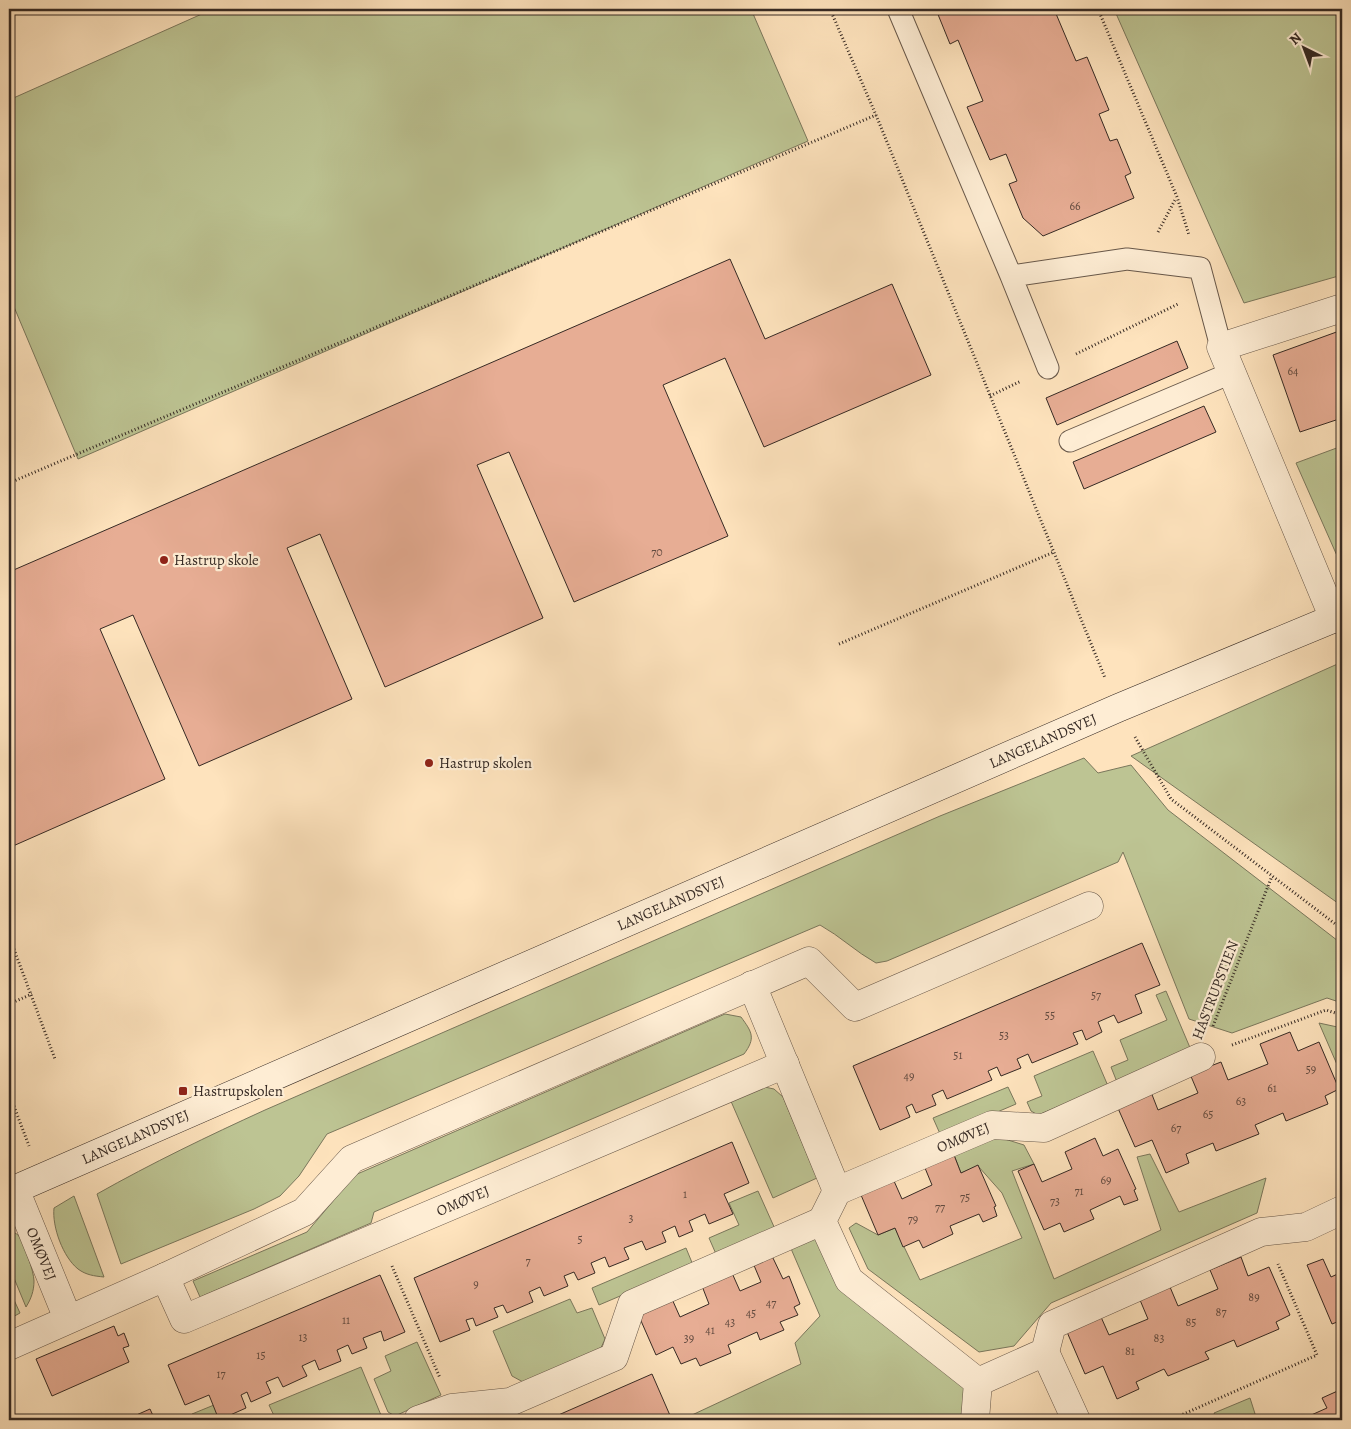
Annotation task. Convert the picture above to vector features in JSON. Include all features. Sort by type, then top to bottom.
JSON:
[{"type":"street","points":[[1221,347],[1342,308]]},
{"type":"street","name":"LANGELANDSVEJ","points":[[12,1190],[1118,708],[1338,617],[1221,347]]},
{"type":"street","points":[[9,1346],[165,1277],[304,1212],[352,1159],[808,961],[855,1007],[1089,906]]},
{"type":"street","points":[[418,1420],[452,1408],[510,1402],[614,1357],[632,1304],[822,1221],[837,1192],[752,985]]},
{"type":"street","name":"OMØVEJ","points":[[837,1192],[992,1125],[1044,1128],[1201,1057]]},
{"type":"street","name":"OMØVEJ","points":[[165,1277],[184,1319],[784,1064]]},
{"type":"street","name":"OMØVEJ","points":[[12,1190],[68,1319]]},
{"type":"street","points":[[1076,1420],[1045,1352],[1052,1325],[1261,1232],[1306,1227],[1342,1210]]},
{"type":"street","points":[[822,1221],[849,1280],[978,1382]]},
{"type":"street","points":[[978,1382],[1045,1352]]},
{"type":"street","points":[[975,1420],[978,1382]]},
{"type":"lane","points":[[898,9],[1048,368]]},
{"type":"lane","points":[[1011,276],[1127,259],[1200,268],[1221,347]]},
{"type":"lane","points":[[1070,441],[1231,373]]},
{"type":"path","points":[[830,9],[876,115],[1118,708],[1171,799],[1342,929]]},
{"type":"path","points":[[1098,9],[1177,197],[1200,268]]},
{"type":"path","points":[[9,482],[876,115]]},
{"type":"path","points":[[1143,261],[1177,197]]},
{"type":"path","points":[[990,396],[1207,290]]},
{"type":"path","points":[[839,644],[1054,552]]},
{"type":"path","points":[[9,854],[9,858]]},
{"type":"path","name":"HASTRUPSTIEN","points":[[1201,1057],[1272,876]]},
{"type":"path","points":[[9,936],[55,1058]]},
{"type":"path","points":[[9,1004],[32,994]]},
{"type":"path","name":"HASTRUPSTIEN","points":[[1201,1057],[1326,1010],[1342,1015]]},
{"type":"path","points":[[9,1093],[41,1178]]},
{"type":"path","points":[[1170,1420],[1317,1355],[1265,1232]]},
{"type":"path","points":[[379,1236],[452,1408]]},
{"type":"green space","points":[[213,9],[751,9],[808,141],[78,459],[9,295],[9,100]]},
{"type":"green space","points":[[1114,9],[1342,9],[1342,275],[1244,303]]},
{"type":"green space","points":[[1342,446],[1342,567],[1296,463]]},
{"type":"green space","points":[[1342,662],[1342,906],[1131,756]]},
{"type":"green space","points":[[1084,758],[1098,773],[1131,765],[1168,810],[1342,944],[1342,1003],[1327,998],[1232,1033],[1189,1019],[1123,852],[1118,862],[887,961],[876,963],[820,925],[327,1134],[299,1176],[280,1196],[254,1209],[121,1264],[97,1194],[138,1171],[265,1110],[940,816]]},
{"type":"green space","points":[[1166,991],[1191,1050],[1117,1082],[1111,1067],[1128,1060],[1120,1040],[1167,1020],[1156,995]]},
{"type":"green space","points":[[725,1014],[741,1017],[750,1031],[750,1044],[744,1054],[374,1212],[371,1223],[200,1297],[193,1281],[307,1232],[355,1175]]},
{"type":"green space","points":[[1319,1023],[1342,1028],[1342,1076]]},
{"type":"green space","points":[[1093,1051],[1108,1086],[1038,1115],[1031,1111],[1027,1102],[1042,1096],[1034,1076]]},
{"type":"green space","points":[[760,1086],[774,1089],[783,1097],[817,1178],[773,1198],[730,1099]]},
{"type":"green space","points":[[1008,1087],[1016,1104],[941,1136],[933,1118]]},
{"type":"green space","points":[[995,1136],[1024,1145],[1034,1164],[1012,1171],[1054,1279],[1161,1230],[1137,1157],[1150,1154],[1179,1212],[1266,1178],[1257,1213],[1051,1303],[1014,1346],[979,1352],[868,1269],[849,1228],[856,1223],[878,1235],[895,1228],[920,1280],[1022,1238],[1002,1193],[978,1166],[961,1173],[954,1155]]},
{"type":"green space","points":[[758,1191],[775,1229],[716,1254],[709,1238],[739,1225],[729,1203]]},
{"type":"green space","points":[[74,1196],[104,1277],[90,1275],[78,1269],[68,1257],[60,1241],[55,1224],[54,1208]]},
{"type":"green space","points":[[826,1225],[855,1297],[966,1389],[960,1420],[694,1420],[692,1415],[801,1364],[795,1343],[820,1316],[789,1244]]},
{"type":"green space","points":[[9,1231],[19,1236],[32,1271],[33,1288],[31,1298],[26,1307],[9,1266]]},
{"type":"green space","points":[[686,1248],[693,1265],[599,1305],[592,1288]]},
{"type":"green space","points":[[9,1289],[20,1313],[9,1319]]},
{"type":"green space","points":[[570,1299],[577,1313],[592,1308],[605,1339],[600,1350],[523,1382],[512,1376],[493,1331]]},
{"type":"green space","points":[[417,1342],[441,1395],[395,1416],[388,1412],[374,1379],[391,1371],[385,1356]]},
{"type":"green space","points":[[361,1367],[383,1420],[276,1420],[269,1405]]},
{"type":"green space","points":[[1250,1398],[1257,1420],[1217,1420],[1214,1413]]},
{"type":"green space","points":[[214,1405],[221,1420],[195,1420],[192,1414]]},
{"type":"building","points":[[944,9],[1054,9],[1076,61],[1087,57],[1109,110],[1099,114],[1110,141],[1117,139],[1131,173],[1125,176],[1134,198],[1043,236],[1023,218],[1009,184],[1017,181],[1006,154],[990,160],[967,107],[983,101],[958,40],[950,44],[937,12]]},
{"type":"building","name":"Hastrup skole","points":[[730,259],[765,339],[892,284],[931,375],[764,447],[725,358],[663,385],[728,536],[574,602],[509,452],[477,465],[543,618],[385,687],[320,534],[287,548],[352,699],[199,766],[133,615],[100,629],[165,779],[13,846],[9,837],[9,665],[14,663],[9,651],[9,572]]},
{"type":"building","points":[[1342,330],[1342,418],[1300,432],[1273,355]]},
{"type":"building","points":[[1177,341],[1188,368],[1057,425],[1046,398]]},
{"type":"building","points":[[1204,406],[1216,432],[1084,489],[1073,462]]},
{"type":"building","points":[[1142,943],[1160,985],[1135,995],[1142,1013],[1118,1023],[1114,1015],[1098,1022],[1102,1032],[1086,1040],[1082,1030],[1073,1033],[1078,1044],[1032,1063],[1028,1054],[1017,1059],[1021,1068],[1001,1076],[997,1067],[988,1071],[992,1080],[947,1099],[943,1090],[932,1095],[936,1105],[916,1113],[912,1104],[906,1107],[910,1117],[880,1130],[853,1066]]},
{"type":"building","points":[[1290,1032],[1298,1051],[1319,1042],[1339,1089],[1325,1096],[1328,1104],[1286,1121],[1283,1113],[1255,1125],[1259,1134],[1216,1151],[1213,1143],[1186,1154],[1189,1163],[1166,1173],[1152,1140],[1135,1147],[1117,1106],[1151,1092],[1158,1110],[1198,1093],[1190,1074],[1221,1062],[1228,1080],[1268,1064],[1260,1044]]},
{"type":"building","points":[[1095,1138],[1103,1156],[1118,1149],[1136,1189],[1134,1190],[1138,1200],[1124,1205],[1120,1196],[1090,1210],[1094,1219],[1064,1232],[1060,1223],[1044,1230],[1018,1171],[1034,1164],[1042,1182],[1072,1169],[1065,1152]]},
{"type":"building","points":[[732,1142],[749,1183],[724,1194],[733,1214],[709,1224],[705,1214],[689,1221],[693,1231],[679,1237],[675,1226],[662,1232],[666,1242],[646,1250],[642,1241],[624,1248],[629,1259],[609,1267],[605,1257],[591,1263],[595,1273],[578,1280],[574,1272],[564,1276],[568,1286],[544,1296],[540,1287],[529,1292],[533,1302],[507,1313],[503,1305],[494,1308],[498,1317],[476,1326],[473,1318],[466,1320],[470,1330],[440,1342],[414,1278]]},
{"type":"building","points":[[954,1155],[961,1173],[978,1165],[996,1206],[994,1207],[997,1216],[983,1222],[979,1214],[950,1226],[953,1234],[923,1248],[919,1240],[903,1247],[895,1228],[878,1235],[861,1195],[894,1181],[902,1199],[932,1185],[925,1168]]},
{"type":"building","points":[[772,1256],[783,1279],[789,1276],[800,1304],[794,1307],[798,1315],[780,1322],[784,1330],[760,1340],[757,1332],[728,1345],[731,1353],[700,1366],[696,1358],[681,1364],[673,1347],[656,1355],[638,1314],[672,1299],[680,1317],[709,1304],[702,1286],[732,1273],[740,1291],[761,1282],[753,1263]]},
{"type":"building","points":[[1241,1257],[1248,1276],[1269,1267],[1290,1315],[1276,1322],[1279,1329],[1237,1347],[1234,1340],[1205,1352],[1209,1359],[1168,1376],[1164,1369],[1136,1382],[1139,1389],[1117,1399],[1103,1366],[1085,1374],[1067,1332],[1101,1317],[1109,1335],[1148,1319],[1140,1300],[1170,1287],[1178,1306],[1218,1289],[1210,1270]]},
{"type":"building","points":[[1323,1259],[1331,1277],[1342,1272],[1342,1320],[1332,1324],[1307,1265]]},
{"type":"building","points":[[380,1275],[405,1332],[384,1341],[381,1331],[363,1338],[367,1348],[352,1354],[348,1345],[337,1350],[341,1361],[319,1370],[315,1360],[302,1366],[307,1376],[283,1387],[278,1377],[266,1382],[271,1393],[251,1402],[247,1392],[241,1395],[246,1408],[219,1420],[209,1395],[185,1405],[168,1365]]},
{"type":"building","points":[[114,1326],[118,1336],[124,1333],[129,1346],[123,1348],[129,1362],[52,1396],[36,1359]]},
{"type":"building","points":[[652,1374],[672,1420],[547,1420]]},
{"type":"building","points":[[1342,1389],[1342,1420],[1300,1420],[1327,1408],[1322,1398]]},
{"type":"building","points":[[150,1409],[155,1420],[125,1420]]},
{"type":"place","name":"Hastrup skole","points":[[164,560]]},
{"type":"place","name":"Hastrup skolen","points":[[429,763]]},
{"type":"place","name":"Hastrupskolen","points":[[183,1091]]}]
